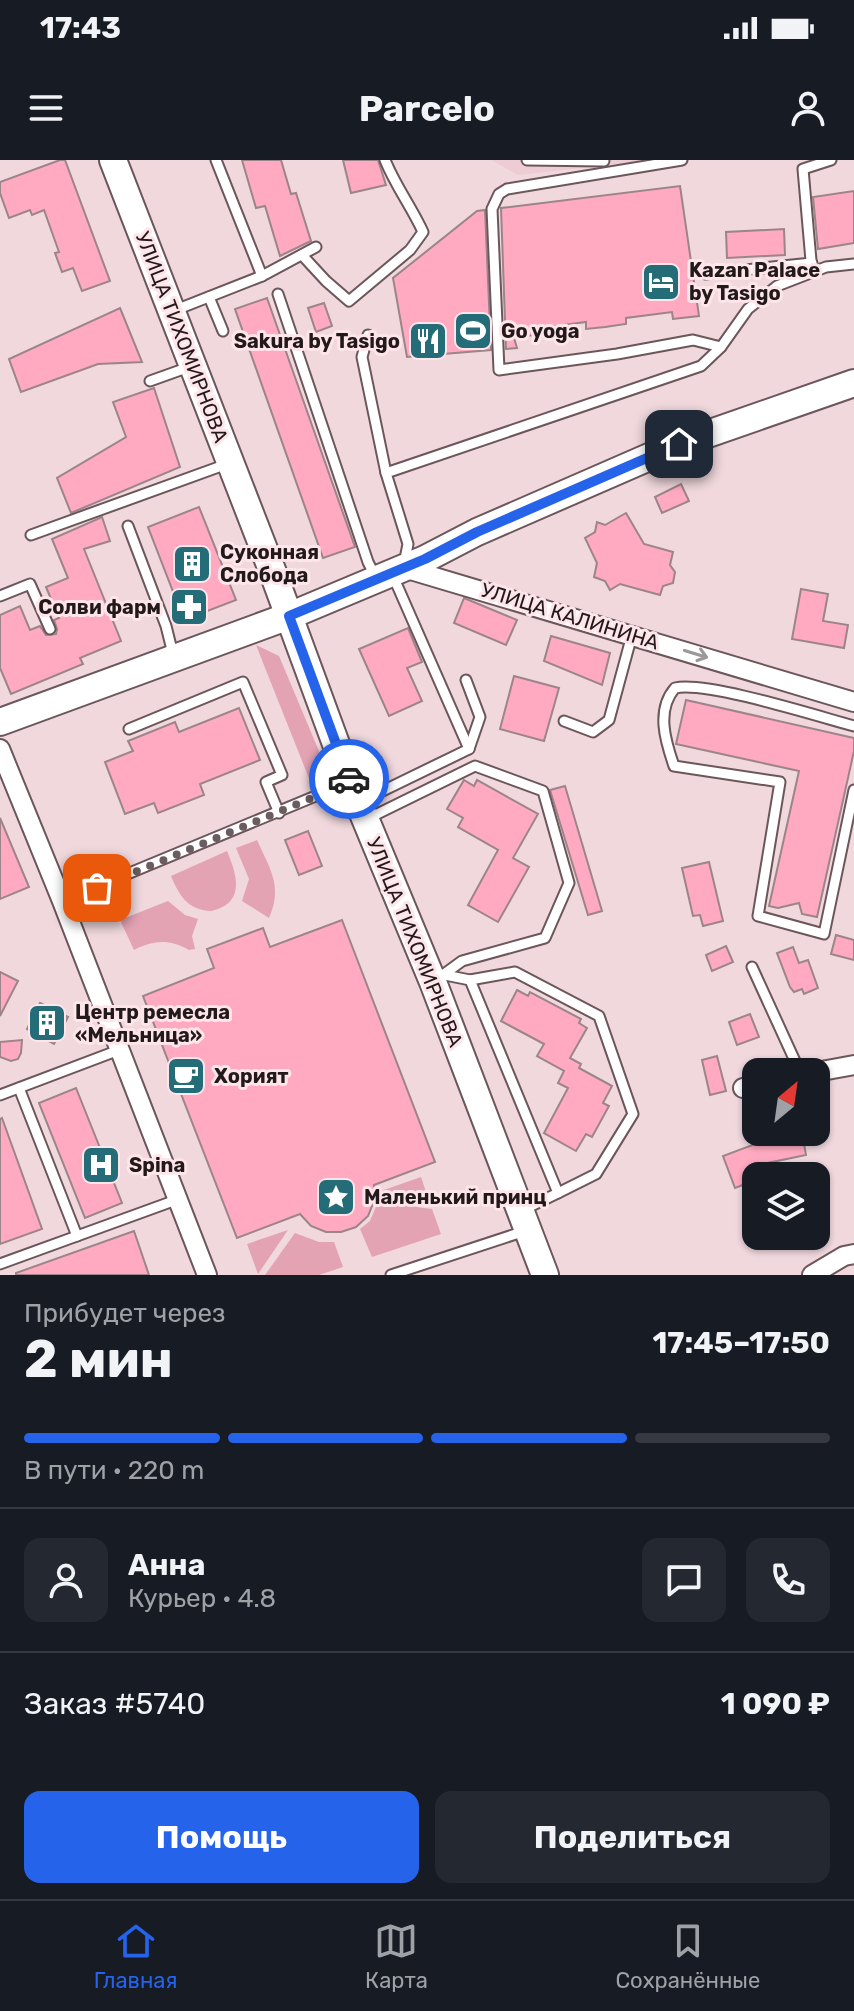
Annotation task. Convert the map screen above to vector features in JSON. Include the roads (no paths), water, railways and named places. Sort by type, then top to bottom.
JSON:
[{"type":"main road","name":"УЛИЦА ТИХОМИРНОВА","points":[[113,160],[231,462],[358,801],[439,979],[545,1275]]},
{"type":"main road","points":[[0,722],[289,616],[679,444],[854,383]]},
{"type":"street","name":"УЛИЦА КАЛИНИНА","points":[[391,573],[632,635],[854,702]]},
{"type":"street","points":[[0,749],[207,1275]]},
{"type":"street","points":[[830,1069],[854,1065]]},
{"type":"street","points":[[812,1275],[844,1256],[854,1254]]},
{"type":"lane","points":[[216,160],[262,276]]},
{"type":"lane","points":[[302,255],[349,301],[410,250],[423,232],[413,210],[395,186],[385,160]]},
{"type":"lane","points":[[527,160],[604,161]]},
{"type":"lane","points":[[682,160],[507,189],[499,194],[492,209],[499,370],[693,340],[721,347]]},
{"type":"lane","points":[[812,268],[803,169],[831,160]]},
{"type":"lane","points":[[171,311],[262,276],[316,247]]},
{"type":"lane","points":[[705,274],[854,264]]},
{"type":"lane","points":[[386,473],[701,366],[721,347],[748,309],[777,286],[812,268]]},
{"type":"lane","points":[[278,294],[368,562],[391,573],[469,749]]},
{"type":"lane","points":[[209,297],[223,331]]},
{"type":"lane","points":[[368,335],[362,357],[386,473],[408,544],[391,573]]},
{"type":"lane","points":[[150,381],[193,366]]},
{"type":"lane","points":[[31,535],[231,462]]},
{"type":"lane","points":[[128,526],[166,626],[174,658]]},
{"type":"lane","points":[[0,596],[30,584],[50,629]]},
{"type":"lane","points":[[564,721],[593,732],[609,720],[632,635]]},
{"type":"lane","points":[[358,801],[469,749],[480,717],[466,680]]},
{"type":"lane","points":[[129,729],[243,682],[282,775],[266,782],[279,813]]},
{"type":"lane","points":[[854,726],[725,693],[683,686],[675,688],[664,704],[666,743],[674,766],[780,782],[758,916],[824,934],[854,790]]},
{"type":"lane","points":[[62,901],[279,813],[358,801],[475,766],[543,791],[569,883],[545,938],[462,961],[439,979]]},
{"type":"lane","points":[[752,967],[794,1058]]},
{"type":"lane","points":[[391,1275],[524,1220],[558,1193],[596,1174],[633,1114],[599,1016],[515,972],[470,980],[439,979]]},
{"type":"lane","points":[[470,980],[558,1193]]},
{"type":"lane","points":[[0,1095],[119,1050]]},
{"type":"lane","points":[[19,1088],[77,1236]]},
{"type":"lane","points":[[0,1264],[176,1200]]},
{"type":"place","name":"Kazan Palace by Tasigo","points":[[661,282]]},
{"type":"place","name":"Go yoga","points":[[473,331]]},
{"type":"place","name":"Sakura by Tasigo","points":[[428,341]]},
{"type":"place","name":"Суконная Слобода","points":[[192,564]]},
{"type":"place","name":"Солви фарм","points":[[189,607]]},
{"type":"place","name":"Центр ремесла «Мельница»","points":[[47,1023]]},
{"type":"place","name":"Хорият","points":[[186,1076]]},
{"type":"place","name":"Spina","points":[[101,1165]]},
{"type":"place","name":"Маленький принц","points":[[336,1197]]}]
